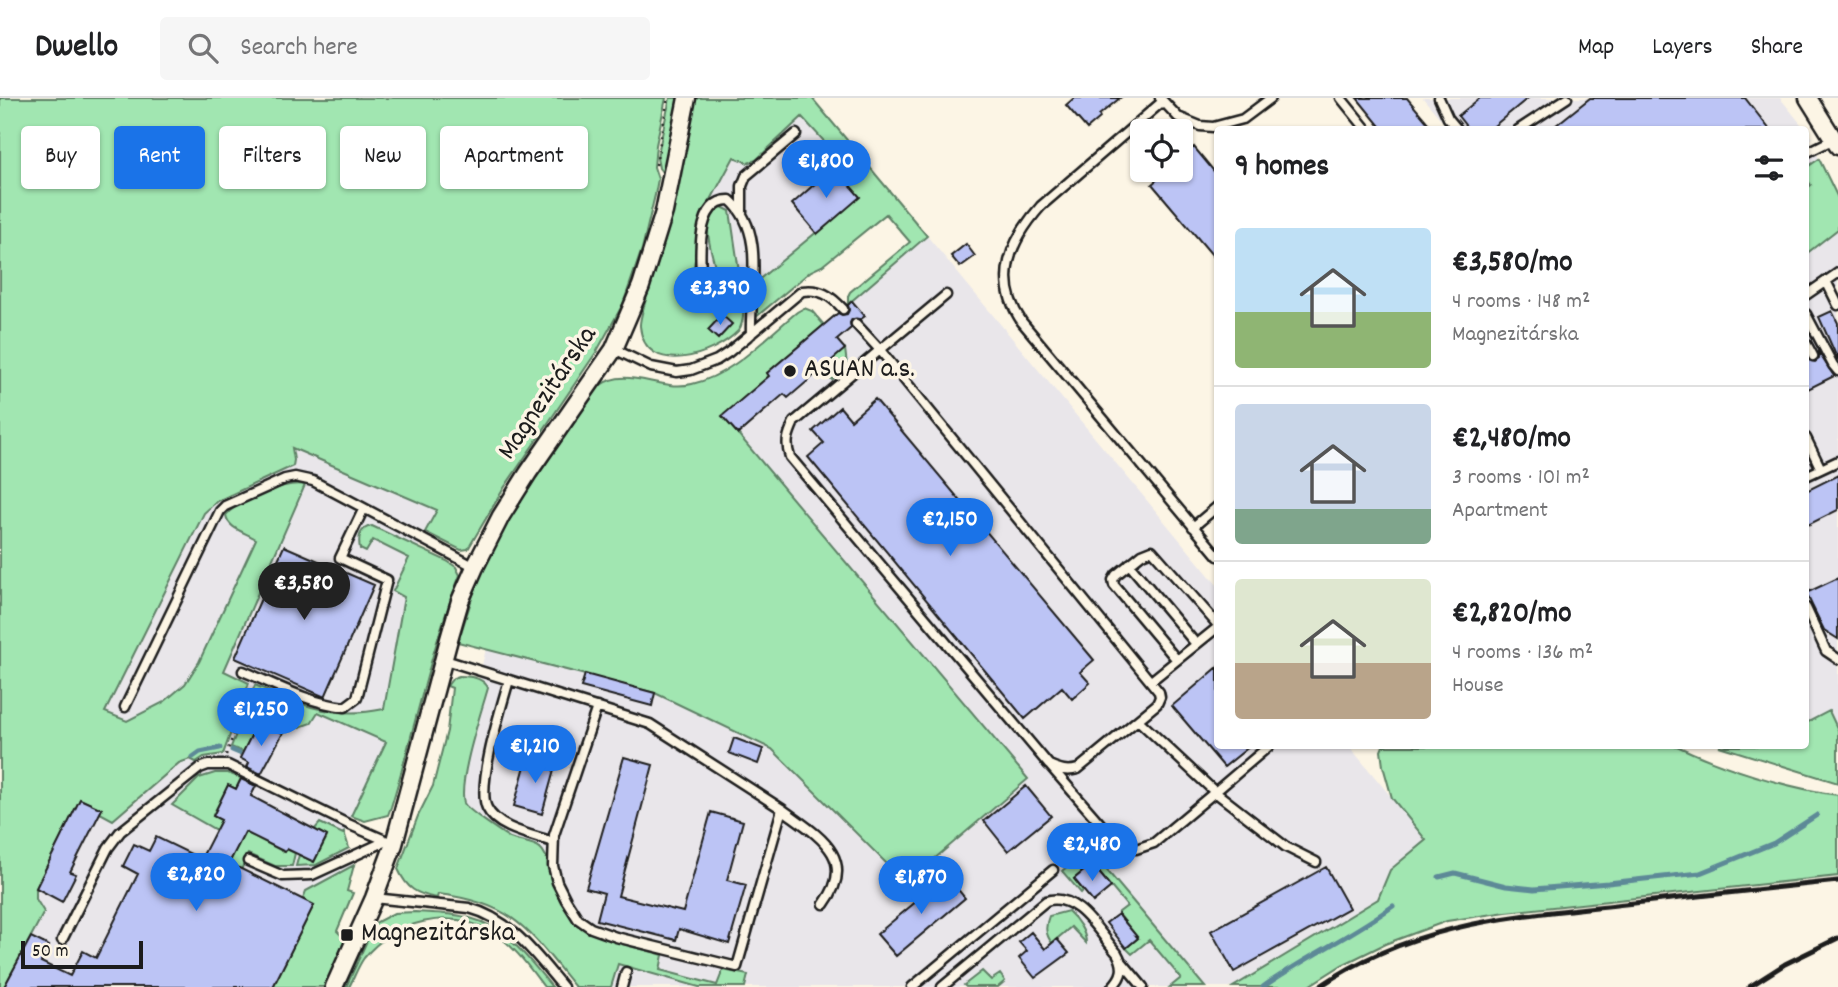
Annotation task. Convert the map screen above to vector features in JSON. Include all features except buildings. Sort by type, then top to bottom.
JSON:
[{"type":"street","name":"Magnezitárska","points":[[334,987],[374,898],[460,601],[501,516],[614,349],[641,286],[657,236],[687,98]]},
{"type":"street","points":[[1808,98],[1836,143]]},
{"type":"lane","points":[[1217,126],[1243,119],[1271,98]]},
{"type":"lane","points":[[1341,98],[1364,126]]},
{"type":"lane","points":[[1439,98],[1455,126]]},
{"type":"lane","points":[[1524,126],[1567,98]]},
{"type":"lane","points":[[1214,127],[1200,126],[1178,117],[1162,100],[1051,197],[1026,223],[1016,238],[1008,262],[1008,296],[1012,308],[1214,551]]},
{"type":"lane","points":[[743,218],[740,198],[746,176],[796,134]]},
{"type":"lane","points":[[1809,152],[1836,143]]},
{"type":"lane","points":[[702,288],[704,220],[709,210],[722,199],[730,200],[743,218],[755,254],[750,304],[751,334]]},
{"type":"lane","points":[[1809,293],[1838,274]]},
{"type":"lane","points":[[1826,281],[1838,305]]},
{"type":"lane","points":[[614,349],[651,367],[684,372],[717,360],[802,291],[815,290],[824,293],[843,309]]},
{"type":"lane","points":[[946,295],[794,422],[786,446],[790,457],[1111,836]]},
{"type":"lane","points":[[1809,320],[1835,370],[1838,371]]},
{"type":"lane","points":[[856,324],[1151,681],[1160,697],[1157,704],[1078,769],[1060,771],[1049,765]]},
{"type":"lane","points":[[1809,350],[1812,356]]},
{"type":"lane","points":[[1809,444],[1821,469]]},
{"type":"lane","points":[[1809,475],[1838,461]]},
{"type":"lane","points":[[125,707],[220,511],[225,506],[285,479],[295,477],[313,481],[475,567]]},
{"type":"lane","points":[[243,671],[330,705],[345,707],[357,698],[387,580],[340,558],[364,508]]},
{"type":"lane","points":[[1193,527],[1214,509]]},
{"type":"lane","points":[[1177,660],[1114,585],[1112,580],[1116,575],[1147,550],[1152,550],[1214,621]]},
{"type":"lane","points":[[1129,564],[1196,644]]},
{"type":"lane","points":[[1809,614],[1826,651],[1838,659]]},
{"type":"lane","points":[[1151,681],[1214,629]]},
{"type":"lane","points":[[445,660],[650,723],[782,809],[825,842],[836,858],[839,870],[832,893],[824,904]]},
{"type":"lane","points":[[509,680],[484,778],[486,807],[496,818],[512,828],[553,842]]},
{"type":"lane","points":[[597,707],[553,842],[553,866],[557,882],[578,919],[591,928],[616,937],[737,967],[782,809]]},
{"type":"lane","points":[[1138,720],[1215,792],[1286,847],[1316,862]]},
{"type":"lane","points":[[1136,849],[1154,843],[1265,749]]},
{"type":"lane","points":[[62,940],[108,848],[120,832],[191,773],[208,765],[228,765],[390,842]]},
{"type":"lane","points":[[248,861],[283,876],[312,875],[390,842]]},
{"type":"lane","points":[[912,987],[1054,870]]},
{"type":"lane","points":[[374,898],[470,908],[484,912],[510,928],[563,987]]},
{"type":"lane","points":[[942,987],[1046,901],[1055,898],[1076,905],[1143,987]]},
{"type":"lane","points":[[1112,987],[1121,978],[1122,962]]},
{"type":"lane","points":[[622,987],[626,972]]},
{"type":"path","points":[[222,765],[255,676]]},
{"type":"shaded area","points":[[696,98],[812,98],[884,185],[756,303],[744,305],[739,330],[702,352],[678,359],[654,352],[644,342],[640,318],[662,248]]},
{"type":"shaded area","points":[[1423,98],[1780,98],[1803,126],[1768,126],[1755,111],[1746,126],[1446,126]]},
{"type":"shaded area","points":[[1809,134],[1838,198],[1838,730],[1829,712],[1809,722]]},
{"type":"shaded area","points":[[927,236],[1214,581],[1214,749],[1351,749],[1427,840],[1390,870],[1378,899],[1233,987],[598,987],[445,814],[486,649],[655,693],[772,749],[906,883],[987,815],[722,416],[769,376],[767,373]]},
{"type":"shaded area","points":[[176,398],[437,510],[398,589],[413,597],[387,742],[342,838],[354,865],[292,987],[0,987]]},
{"type":"green space","points":[[0,98],[666,98],[656,145],[654,167],[658,179],[655,195],[642,249],[623,304],[597,351],[504,488],[468,549],[461,550],[425,532],[437,510],[292,448],[293,466],[217,501],[204,513],[105,712],[127,721],[164,702],[185,684],[199,662],[256,539],[233,527],[226,515],[241,503],[263,493],[286,486],[305,485],[224,671],[249,683],[223,754],[204,757],[196,762],[190,759],[179,763],[113,820],[100,813],[101,809],[80,799],[36,888],[36,899],[44,912],[4,987],[0,987]]},
{"type":"green space","points":[[670,98],[679,98],[663,173],[657,158]]},
{"type":"green space","points":[[696,98],[812,98],[927,236],[848,304],[850,292],[910,242],[886,214],[756,317],[756,282],[859,197],[834,167],[823,140],[802,117],[756,160],[748,163],[734,157],[705,211],[700,227],[692,279],[694,290],[705,297],[715,291],[718,285],[709,242],[709,221],[712,213],[720,206],[730,211],[744,305],[740,328],[727,340],[698,354],[667,357],[654,353],[645,342],[640,320],[667,230]]},
{"type":"green space","points":[[1819,159],[1838,198],[1838,229],[1809,252],[1811,185],[1809,166]]},
{"type":"green space","points":[[804,308],[812,311],[824,325],[767,373],[769,376],[723,416],[1028,779],[906,883],[772,749],[655,693],[458,642],[482,567],[504,525],[599,386],[621,378],[680,386],[707,379],[735,364]]},
{"type":"green space","points":[[845,349],[847,365],[832,380],[822,368]]},
{"type":"green space","points":[[372,526],[447,561],[456,567],[460,575],[431,661],[388,815],[365,821],[351,816],[386,742],[318,712],[311,723],[283,733],[257,724],[243,752],[231,747],[255,685],[303,704],[333,712],[384,709],[404,597],[393,591],[409,558],[373,540],[366,552],[360,549],[360,534]]},
{"type":"green space","points":[[459,676],[480,680],[488,688],[464,779],[466,806],[510,838],[534,844],[544,852],[557,893],[566,908],[589,929],[616,942],[663,955],[660,970],[717,985],[723,970],[748,975],[745,987],[699,987],[618,964],[611,987],[575,987],[532,935],[503,913],[464,898],[438,894],[437,898],[430,896],[409,886],[398,869],[418,816],[433,786],[447,731],[452,688],[447,686],[453,678]]},
{"type":"green space","points":[[1829,711],[1838,730],[1838,783],[1729,749],[1809,749],[1809,721]]},
{"type":"green space","points":[[1684,749],[1756,776],[1838,795],[1838,876],[1506,912],[1447,921],[1385,944],[1342,965],[1307,987],[1233,987],[1378,899],[1390,870],[1426,840],[1392,798],[1381,751]]},
{"type":"green space","points":[[215,773],[228,773],[241,778],[236,789],[228,785],[213,815],[221,820],[216,830],[172,805],[199,778]]},
{"type":"green space","points":[[320,823],[343,834],[344,832],[349,848],[316,865],[296,866],[299,855],[314,862],[327,837],[314,830]]},
{"type":"green space","points":[[245,832],[284,852],[286,849],[295,853],[292,866],[275,866],[248,854],[238,877],[225,871]]},
{"type":"green space","points":[[1089,849],[1205,987],[1170,987],[1181,978],[1149,940],[1132,954],[1126,948],[1138,938],[1118,913],[1127,906],[1092,864],[1074,879],[1083,891],[1081,893],[1062,871]]},
{"type":"green space","points":[[354,865],[347,891],[353,893],[337,931],[344,938],[344,950],[327,987],[273,987],[314,905],[303,899],[306,891]]},
{"type":"green space","points":[[1068,911],[1080,926],[1086,943],[1071,927],[1052,943],[1050,940],[1046,930],[1049,916]]},
{"type":"green space","points":[[394,913],[463,916],[483,922],[516,945],[552,987],[544,987],[514,950],[492,932],[476,924],[441,919],[407,927],[376,945],[364,958],[349,987],[346,987],[375,923]]},
{"type":"green space","points":[[982,971],[991,980],[1000,974],[1005,981],[998,987],[964,985]]},
{"type":"waterway","points":[[193,757],[200,752],[220,748]]},
{"type":"waterway","points":[[232,750],[239,753]]},
{"type":"waterway","points":[[1439,877],[1455,873],[1506,886],[1534,889],[1700,873],[1774,843],[1817,815]]},
{"type":"waterway","points":[[1263,987],[1393,906]]},
{"type":"railway","points":[[1319,987],[1355,965],[1391,948],[1429,935],[1505,918],[1838,881]]},
{"type":"railway","points":[[1749,987],[1785,964],[1838,938]]},
{"type":"place","name":"ASUAN a.s.","points":[[790,371]]},
{"type":"place","name":"Magnezitárska","points":[[347,935]]}]
